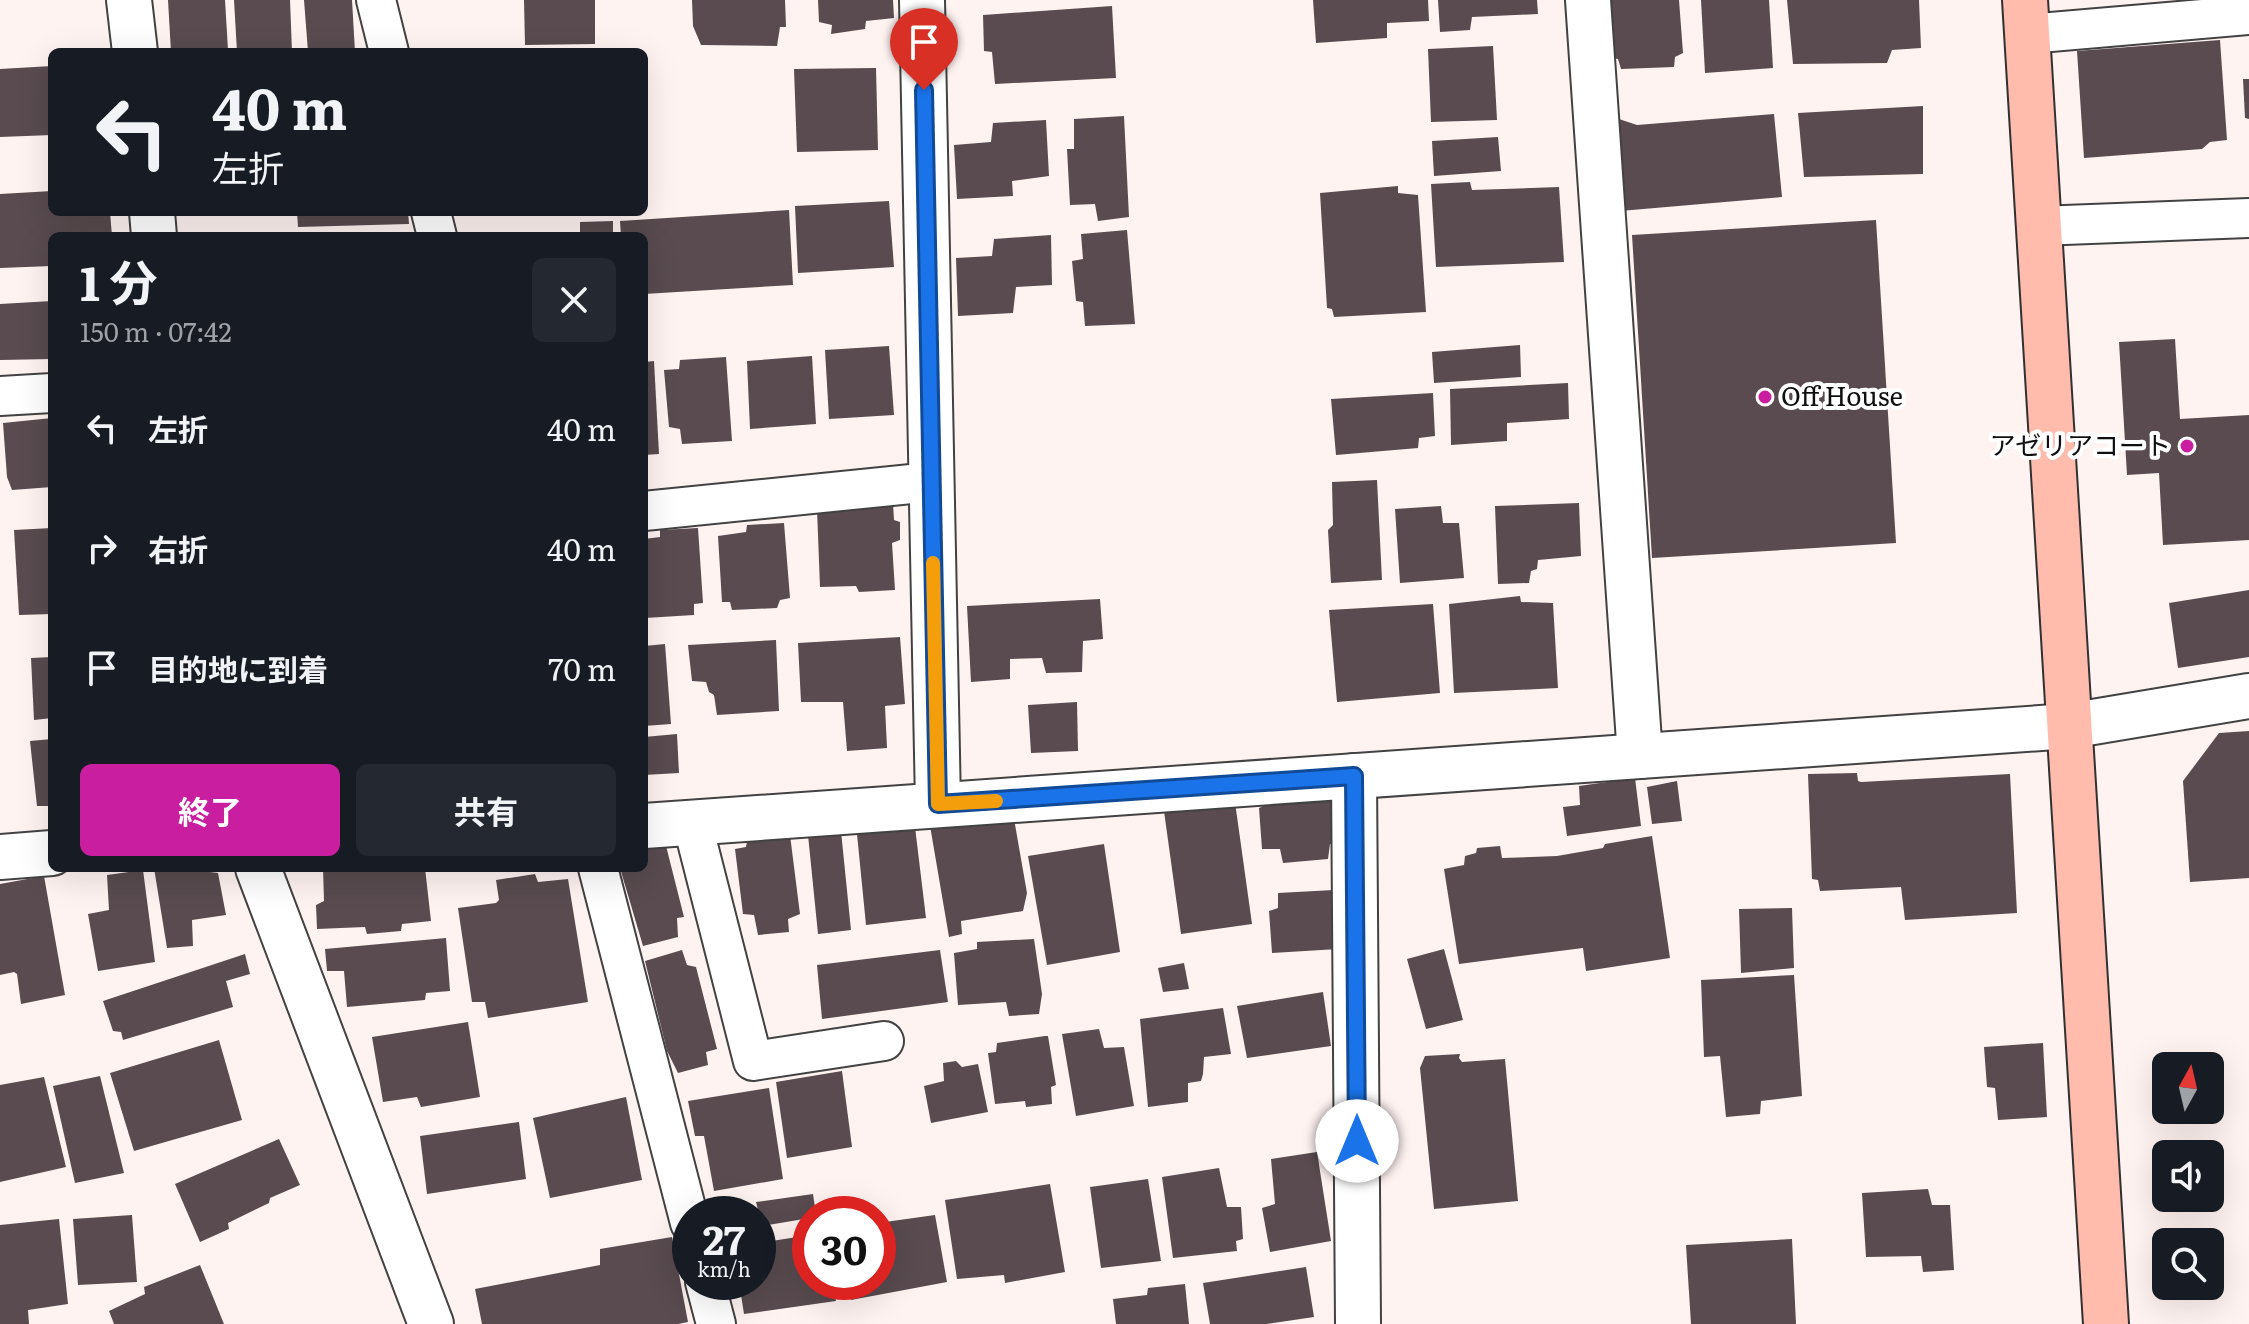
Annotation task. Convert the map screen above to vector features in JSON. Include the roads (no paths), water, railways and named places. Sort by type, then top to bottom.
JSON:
[{"type":"street","points":[[129,0],[135,48]]},
{"type":"street","points":[[922,0],[938,804]]},
{"type":"street","points":[[1588,0],[1640,756]]},
{"type":"street","points":[[2026,17],[2106,1324]]},
{"type":"street","points":[[648,826],[2069,726],[2249,696]]},
{"type":"street","points":[[1354,776],[1358,1324]]},
{"type":"street","points":[[0,857],[48,853]]},
{"type":"street","points":[[260,872],[431,1324]]},
{"type":"lane","points":[[376,0],[388,48]]},
{"type":"lane","points":[[2026,17],[2249,15]]},
{"type":"lane","points":[[2038,226],[2249,218]]},
{"type":"lane","points":[[0,396],[48,393]]},
{"type":"lane","points":[[648,511],[931,482]]},
{"type":"lane","points":[[692,822],[753,1061],[884,1041]]},
{"type":"lane","points":[[599,872],[683,1196]]},
{"type":"lane","points":[[710,1300],[716,1324]]},
{"type":"place","name":"Off House","points":[[1765,397]]},
{"type":"place","name":"アゼリアコート","points":[[2187,446]]}]
